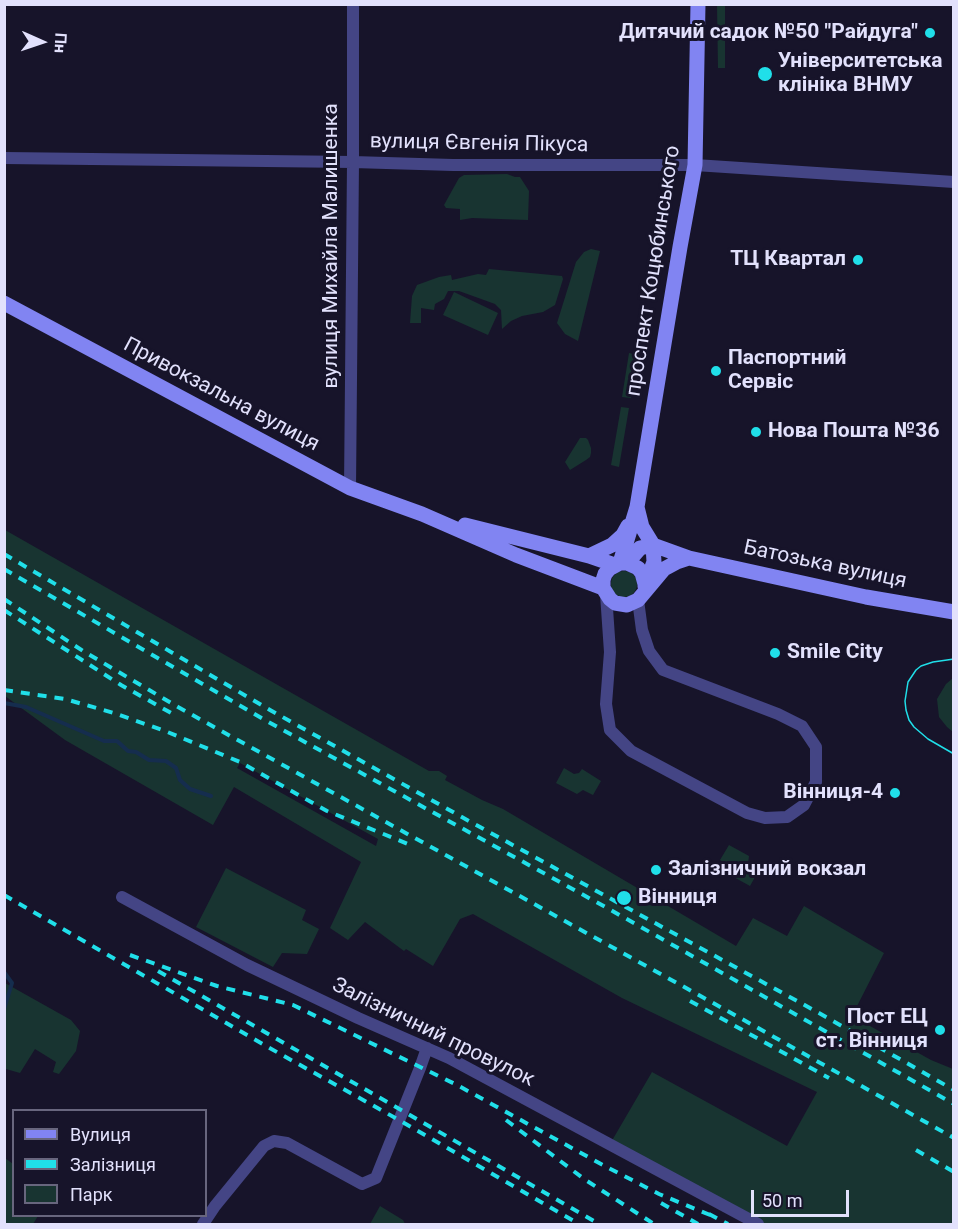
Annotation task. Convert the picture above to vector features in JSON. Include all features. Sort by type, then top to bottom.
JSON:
[{"type":"main road","name":"проспект Коцюбинського","points":[[637,507],[695,165],[698,4]]},
{"type":"main road","name":"Привокзальна вулиця","points":[[4,303],[350,488],[422,514]]},
{"type":"main road","points":[[637,507],[642,527],[653,545],[654,562],[642,592]]},
{"type":"main road","points":[[589,556],[612,545],[623,535],[637,507]]},
{"type":"main road","points":[[620,564],[637,507]]},
{"type":"main road","points":[[422,514],[638,568],[644,579],[642,592]]},
{"type":"main road","points":[[422,514],[605,591],[615,603],[621,605],[627,605],[664,569],[689,558]]},
{"type":"main road","points":[[605,591],[603,580],[605,574],[640,548],[653,545]]},
{"type":"main road","name":"Батозька вулиця","points":[[653,545],[689,558],[866,597],[954,612]]},
{"type":"street","name":"вулиця Михайла Малишенка","points":[[350,488],[352,4]]},
{"type":"street","name":"вулиця Євгенія Пікуса","points":[[4,158],[453,165],[695,165],[954,182]]},
{"type":"street","points":[[605,591],[610,652],[606,704],[610,730],[631,751],[747,813],[765,819],[787,817],[804,805],[816,782],[816,747],[802,726],[778,714],[663,670],[650,651],[642,630],[642,592]]},
{"type":"street","name":"Залізничний провулок","points":[[122,897],[247,965],[449,1058],[758,1224]]},
{"type":"street","points":[[203,1224],[264,1146],[274,1141],[287,1143],[362,1184],[376,1178],[427,1048]]},
{"type":"green space","points":[[717,5],[725,5],[725,68],[718,68]]},
{"type":"green space","points":[[507,174],[520,177],[529,191],[528,220],[472,218],[460,220],[460,209],[446,208],[444,205],[459,178],[464,175]]},
{"type":"green space","points":[[591,249],[600,251],[578,341],[565,334],[557,323],[576,262],[584,252]]},
{"type":"green space","points":[[489,269],[562,276],[555,305],[543,312],[522,316],[511,321],[502,329],[501,310],[495,304],[459,291],[448,291],[444,299],[435,304],[434,310],[421,308],[421,323],[410,323],[412,296],[417,285],[451,275],[452,280],[478,274],[486,275]]},
{"type":"green space","points":[[454,292],[498,313],[488,335],[443,315]]},
{"type":"green space","points":[[629,353],[638,355],[631,398],[622,397]]},
{"type":"green space","points":[[621,407],[629,408],[619,467],[611,465]]},
{"type":"green space","points":[[580,438],[588,440],[591,448],[590,457],[570,470],[565,462]]},
{"type":"green space","points":[[5,530],[429,771],[439,771],[447,776],[445,780],[503,809],[736,946],[753,918],[787,936],[804,906],[884,953],[852,1016],[931,1060],[953,1069],[953,1224],[758,1224],[610,1144],[652,1072],[787,1146],[817,1092],[622,998],[473,914],[460,919],[433,966],[406,949],[404,951],[365,922],[348,940],[330,928],[361,862],[234,787],[213,825],[65,740],[5,696]],"holes":[[[240,763],[378,839],[376,846],[237,768]]]},
{"type":"green space","points":[[624,571],[633,575],[637,584],[633,593],[624,597],[615,593],[611,584],[615,575]]},
{"type":"green space","points":[[953,678],[953,732],[939,717],[937,699],[946,684]]},
{"type":"green space","points":[[564,768],[574,774],[579,773],[582,769],[601,781],[593,795],[583,790],[577,794],[556,783]]},
{"type":"green space","points":[[729,845],[749,856],[748,864],[759,870],[750,886],[730,875],[729,866],[720,860]]},
{"type":"green space","points":[[226,868],[306,910],[302,920],[319,929],[307,954],[282,953],[273,967],[196,927]]},
{"type":"green space","points":[[5,983],[71,1020],[80,1031],[76,1051],[59,1074],[53,1072],[56,1062],[35,1049],[20,1073],[6,1069],[5,1073]]},
{"type":"green space","points":[[5,1158],[12,1163],[12,1217],[37,1217],[33,1224],[5,1224]]},
{"type":"green space","points":[[380,1206],[403,1220],[405,1224],[370,1224]]},
{"type":"waterway","points":[[4,703],[26,707],[104,741],[117,741],[128,751],[136,752],[149,760],[166,761],[176,768],[180,780],[190,789],[211,796]]},
{"type":"waterway","points":[[4,972],[12,983],[4,1009]]},
{"type":"tram line","points":[[954,659],[933,662],[916,670],[908,682],[905,701],[909,720],[914,727],[928,739],[954,754]]},
{"type":"railway","points":[[4,554],[270,710],[954,1090]]},
{"type":"railway","points":[[4,569],[263,719],[609,909],[954,1104]]},
{"type":"railway","points":[[4,599],[83,651],[178,707],[954,1138]]},
{"type":"railway","points":[[4,610],[121,685],[173,714]]},
{"type":"railway","points":[[4,690],[65,699],[165,731],[240,762],[327,811],[408,844]]},
{"type":"railway","points":[[4,895],[579,1224]]},
{"type":"railway","points":[[130,955],[217,986],[293,1005],[457,1085],[659,1194],[715,1217]]},
{"type":"railway","points":[[158,971],[599,1224]]},
{"type":"railway","points":[[690,1001],[829,1078]]},
{"type":"railway","points":[[506,1120],[584,1179],[654,1224]]},
{"type":"railway","points":[[916,1150],[954,1172]]},
{"type":"railway","points":[[661,1203],[698,1224]]},
{"type":"railway","points":[[709,1214],[728,1224]]},
{"type":"place","name":"Дитячий садок №50 \"Райдуга\"","points":[[930,33]]},
{"type":"place","name":"Університетська клініка ВНМУ","points":[[765,74]]},
{"type":"place","name":"ТЦ Квартал","points":[[858,260]]},
{"type":"place","name":"Паспортний Сервіс","points":[[716,371]]},
{"type":"place","name":"Нова Пошта №36","points":[[756,432]]},
{"type":"place","name":"Smile City","points":[[775,653]]},
{"type":"place","name":"Вінниця-4","points":[[895,793]]},
{"type":"place","name":"Залізничний вокзал","points":[[656,870]]},
{"type":"place","name":"Вінниця","points":[[624,898]]},
{"type":"place","name":"Пост ЕЦ ст. Вінниця","points":[[940,1030]]}]
